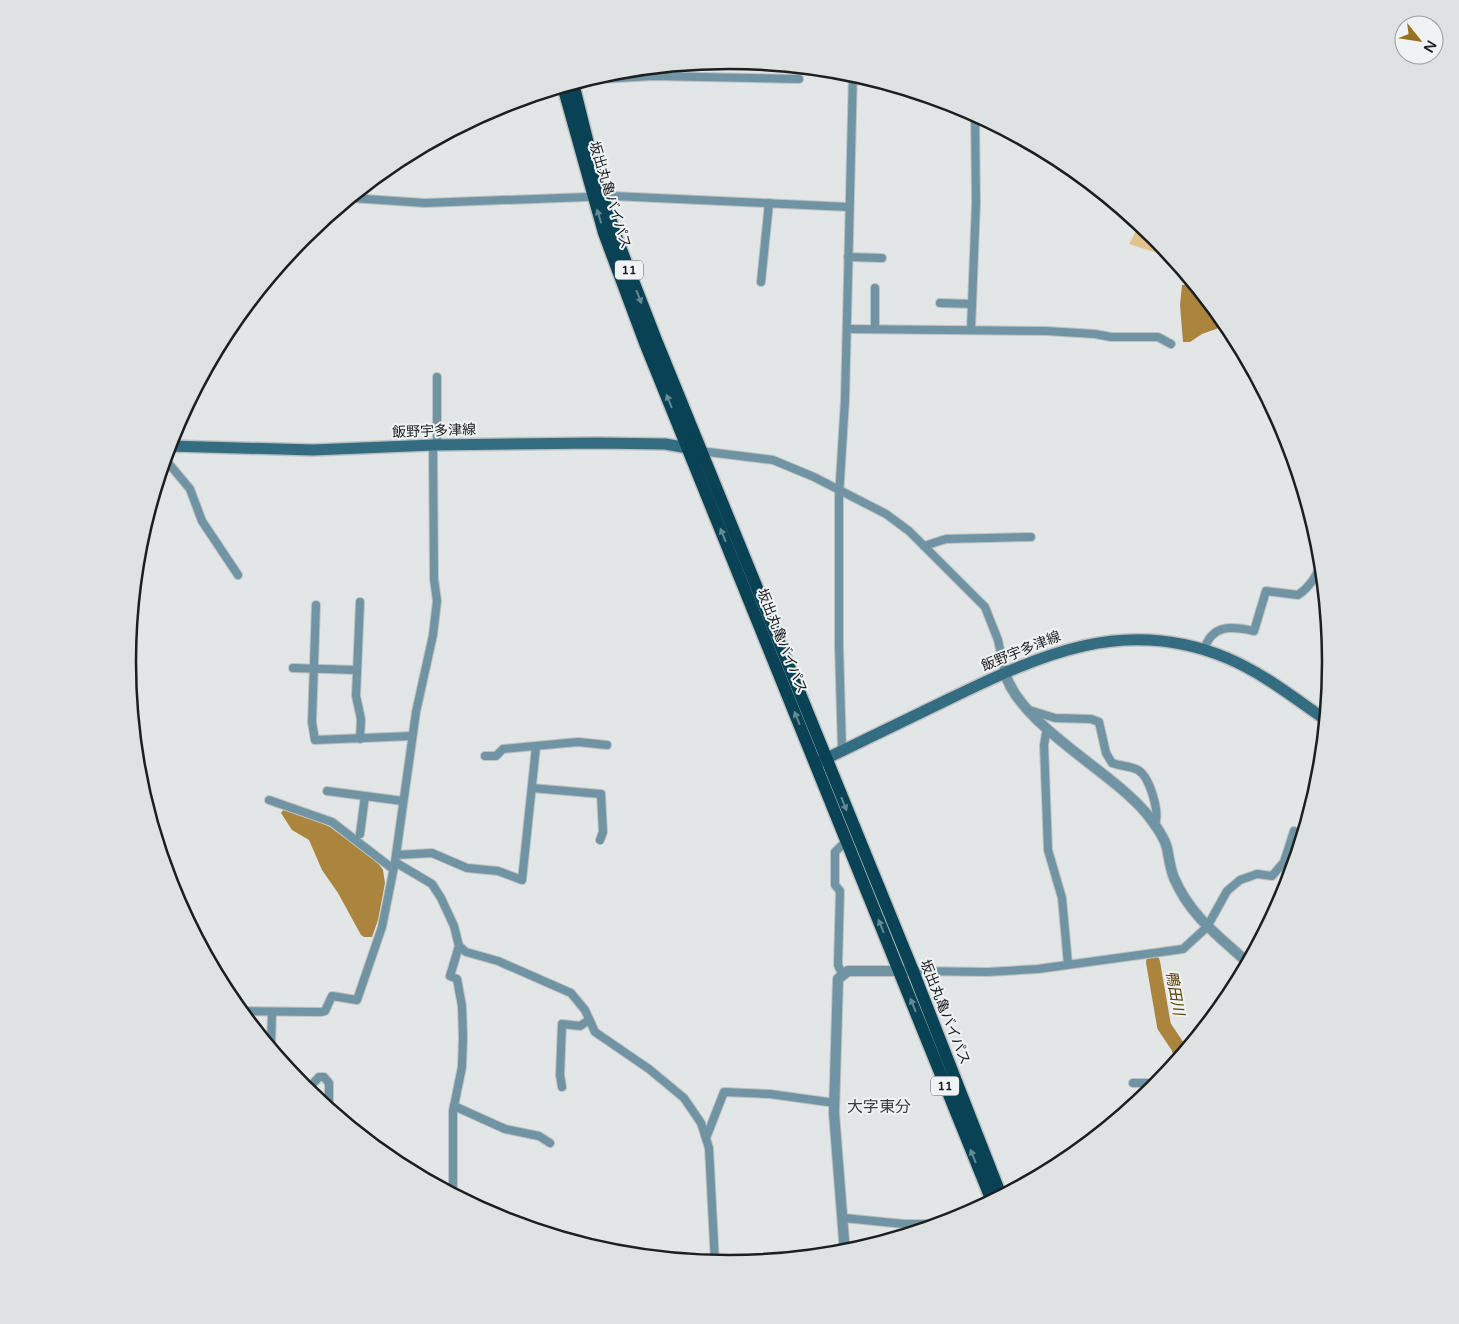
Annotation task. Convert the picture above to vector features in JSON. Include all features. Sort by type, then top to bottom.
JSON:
[{"type":"highway","name":"坂出丸亀バイパス","points":[[574,89],[599,196],[700,450],[737,565]]},
{"type":"highway","name":"坂出丸亀バイパス","points":[[565,92],[638,324],[687,446],[999,1190]]},
{"type":"highway","name":"坂出丸亀バイパス","points":[[820,761],[846,841],[906,971],[990,1195]]},
{"type":"main road","name":"飯野宇多津線","points":[[177,446],[313,450],[435,445],[598,443],[687,446],[700,450]]},
{"type":"main road","name":"飯野宇多津線","points":[[820,761],[1005,673],[1047,655],[1088,644],[1143,640],[1204,650],[1227,658],[1258,674],[1320,716]]},
{"type":"street","points":[[632,77],[799,79]]},
{"type":"street","points":[[842,750],[839,646],[840,490],[847,329],[853,82]]},
{"type":"street","points":[[972,330],[976,203],[975,122]]},
{"type":"street","points":[[359,199],[425,203],[599,196],[849,207]]},
{"type":"street","points":[[761,282],[770,204]]},
{"type":"street","points":[[848,256],[882,258]]},
{"type":"street","points":[[875,288],[875,329]]},
{"type":"street","points":[[940,303],[972,304]]},
{"type":"street","points":[[847,329],[1076,333],[1111,337],[1158,337],[1171,344]]},
{"type":"street","points":[[251,1012],[321,1012],[325,1011],[332,996],[357,1000],[382,927],[394,862],[412,736],[433,636],[437,601],[434,579],[435,445],[438,376]]},
{"type":"street","points":[[700,450],[773,460],[878,508],[924,546],[985,607],[998,640],[1005,673],[1018,700],[1047,728],[1122,790],[1155,824],[1166,846],[1175,879],[1207,928],[1243,958]]},
{"type":"street","points":[[170,465],[190,489],[202,521],[238,575]]},
{"type":"street","points":[[924,546],[946,538],[1031,537]]},
{"type":"street","points":[[1204,650],[1209,636],[1217,630],[1229,628],[1254,631],[1266,591],[1298,595],[1310,585],[1316,574]]},
{"type":"street","points":[[360,602],[356,696],[360,719],[360,739]]},
{"type":"street","points":[[316,605],[312,722],[315,740],[412,736]]},
{"type":"street","points":[[293,668],[357,670]]},
{"type":"street","points":[[1029,710],[1055,718],[1099,722],[1106,753],[1112,762],[1138,770],[1146,779],[1154,797],[1155,824]]},
{"type":"street","points":[[1047,728],[1044,745],[1048,850],[1062,898],[1068,964]]},
{"type":"street","points":[[485,756],[496,756],[503,749],[578,742],[607,745]]},
{"type":"street","points":[[394,862],[432,853],[467,868],[498,871],[522,880],[536,747]]},
{"type":"street","points":[[532,788],[601,794],[603,832],[600,840]]},
{"type":"street","points":[[327,791],[403,801]]},
{"type":"street","points":[[360,834],[365,796]]},
{"type":"street","points":[[269,800],[332,822],[432,884],[441,898],[454,926],[459,946],[450,976],[457,979],[462,1006],[462,1067],[454,1106],[454,1187]]},
{"type":"street","points":[[845,1244],[835,1102],[838,978],[842,974],[848,971],[988,972],[1183,949],[1207,928],[1227,890],[1240,880],[1257,874],[1272,876],[1284,862],[1294,831]]},
{"type":"street","points":[[842,974],[838,965],[840,891],[835,885],[835,852],[846,841]]},
{"type":"street","points":[[459,946],[473,956],[498,961],[571,993],[580,1003],[595,1032],[649,1069],[684,1098],[701,1124],[709,1148],[713,1188],[715,1255]]},
{"type":"street","points":[[271,1038],[272,1013]]},
{"type":"street","points":[[562,1087],[560,1075],[562,1024],[580,1026],[589,1020]]},
{"type":"street","points":[[313,1084],[319,1077],[324,1077],[329,1083],[329,1099]]},
{"type":"street","points":[[1133,1083],[1147,1083]]},
{"type":"street","points":[[706,1138],[724,1092],[770,1094],[835,1102]]},
{"type":"street","points":[[454,1106],[505,1130],[539,1136],[550,1143]]},
{"type":"street","points":[[844,1218],[920,1224]]},
{"type":"shaded area","points":[[1136,231],[1159,254],[1129,244]]},
{"type":"shaded area","points":[[1182,285],[1187,285],[1220,328],[1202,334],[1190,342],[1183,342],[1180,305]]},
{"type":"shaded area","points":[[284,809],[306,815],[330,827],[377,862],[383,870],[385,883],[378,920],[372,937],[361,935],[338,893],[322,870],[309,840],[292,830],[281,813]]},
{"type":"waterway","name":"鴨田川","points":[[1153,962],[1164,1026],[1179,1049]]},
{"type":"district","name":"大字東分","points":[[879,1107]]}]
